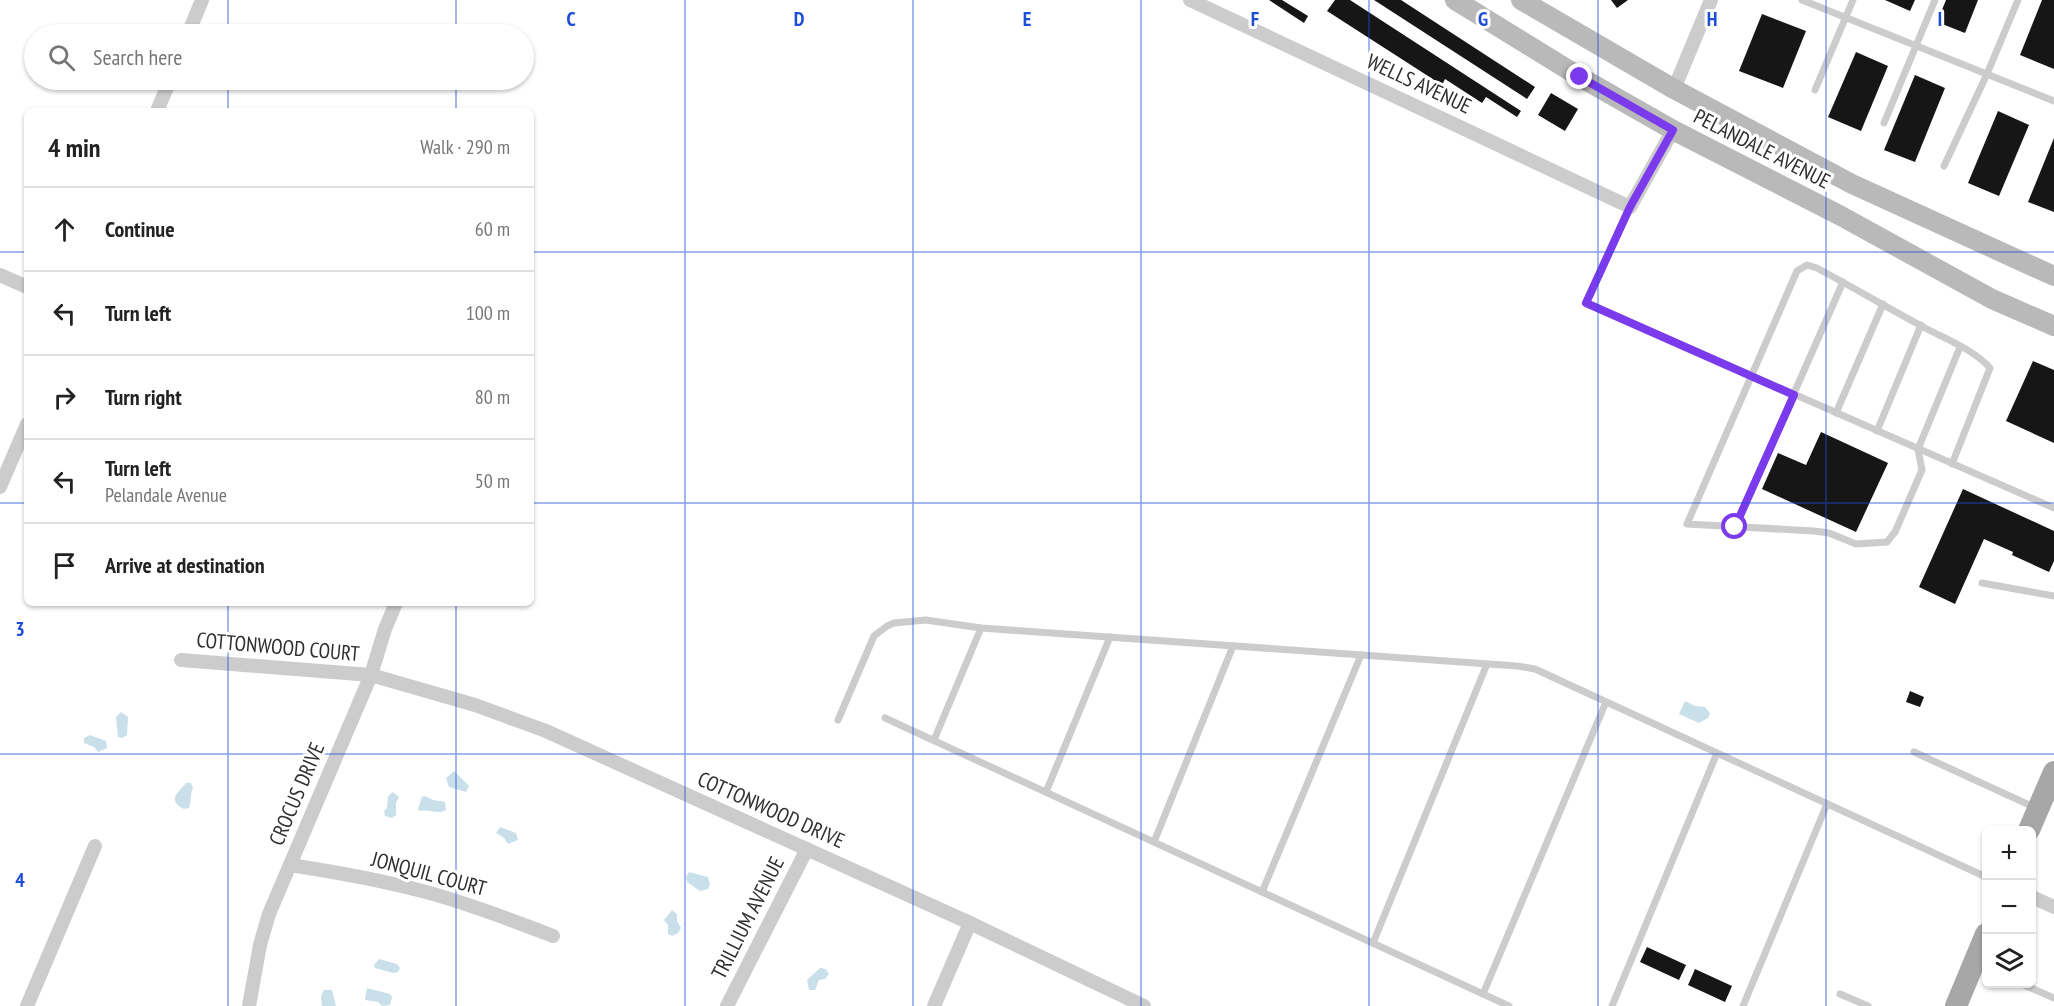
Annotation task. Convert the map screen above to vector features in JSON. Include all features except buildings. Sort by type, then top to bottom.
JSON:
[{"type":"main road","name":"PELANDALE AVENUE","points":[[1455,0],[1580,77],[1673,130],[1841,216],[1992,300],[2054,326]]},
{"type":"main road","name":"PELANDALE AVENUE","points":[[1521,0],[1674,89],[1852,184],[2054,276]]},
{"type":"main road","points":[[2032,826],[2054,772]]},
{"type":"main road","points":[[1956,1006],[1978,963],[1986,934]]},
{"type":"street","points":[[192,24],[202,0]]},
{"type":"street","name":"WELLS AVENUE","points":[[1190,0],[1630,207]]},
{"type":"street","points":[[1674,89],[1711,0]]},
{"type":"street","points":[[158,108],[166,90]]},
{"type":"street","points":[[1630,207],[1673,130]]},
{"type":"street","points":[[0,274],[24,286]]},
{"type":"street","points":[[0,487],[24,431]]},
{"type":"street","name":"CROCUS DRIVE","points":[[249,1006],[260,945],[269,914],[371,675],[395,606]]},
{"type":"street","name":"COTTONWOOD COURT","points":[[181,660],[371,675]]},
{"type":"street","name":"COTTONWOOD DRIVE","points":[[371,675],[475,705],[546,731],[970,923],[1140,1005]]},
{"type":"street","points":[[27,1006],[95,846]]},
{"type":"street","name":"TRILLIUM AVENUE","points":[[727,1006],[807,849]]},
{"type":"street","name":"JONQUIL COURT","points":[[290,865],[367,878],[428,893],[490,912],[554,936]]},
{"type":"street","points":[[2036,899],[2054,907]]},
{"type":"street","points":[[934,1006],[970,923]]},
{"type":"lane","points":[[1802,0],[2054,101]]},
{"type":"lane","points":[[1815,90],[1852,0]]},
{"type":"lane","points":[[1884,123],[1935,0]]},
{"type":"lane","points":[[1944,166],[1987,74],[2018,0]]},
{"type":"lane","points":[[1630,207],[1586,303],[2054,508]]},
{"type":"lane","points":[[1952,464],[1990,368],[1981,358],[1817,268],[1807,265],[1797,271],[1687,524],[1814,531],[1829,533],[1856,544],[1887,542],[1895,532],[1922,470],[1918,449],[1960,347]]},
{"type":"lane","points":[[1735,527],[1843,282]]},
{"type":"lane","points":[[1836,413],[1882,304]]},
{"type":"lane","points":[[1877,431],[1922,326]]},
{"type":"lane","points":[[1982,583],[2054,596]]},
{"type":"lane","points":[[838,720],[874,636],[894,623],[926,620],[981,628],[1535,669],[1982,875]]},
{"type":"lane","points":[[934,741],[981,628]]},
{"type":"lane","points":[[1046,792],[1110,637]]},
{"type":"lane","points":[[1154,842],[1233,646]]},
{"type":"lane","points":[[1262,892],[1361,655]]},
{"type":"lane","points":[[1373,943],[1486,664]]},
{"type":"lane","points":[[1483,994],[1606,702]]},
{"type":"lane","points":[[885,718],[1509,1006]]},
{"type":"lane","points":[[1914,752],[2038,809]]},
{"type":"lane","points":[[1612,1006],[1717,753]]},
{"type":"lane","points":[[1743,1006],[1827,804]]},
{"type":"lane","points":[[2031,988],[2054,998]]},
{"type":"lane","points":[[1840,994],[1868,1006]]},
{"type":"water","points":[[1685,701],[1695,706],[1705,707],[1710,713],[1708,718],[1699,723],[1679,714]]},
{"type":"water","points":[[121,712],[128,717],[127,735],[122,738],[118,737],[116,717]]},
{"type":"water","points":[[90,735],[106,741],[107,748],[98,752],[94,747],[84,743],[84,738]]},
{"type":"water","points":[[454,771],[469,786],[466,792],[449,787],[446,778]]},
{"type":"water","points":[[186,783],[191,783],[193,788],[189,808],[184,809],[175,799]]},
{"type":"water","points":[[393,792],[399,797],[396,803],[396,815],[392,818],[385,816],[384,811],[387,808],[388,796]]},
{"type":"water","points":[[422,797],[445,802],[446,810],[420,811],[418,809]]},
{"type":"water","points":[[500,827],[516,833],[518,840],[508,844],[496,833]]},
{"type":"water","points":[[689,872],[708,877],[710,884],[708,889],[700,891],[687,882],[686,877]]},
{"type":"water","points":[[672,910],[677,914],[677,921],[681,928],[672,936],[668,934],[668,925],[664,920]]},
{"type":"water","points":[[379,959],[397,964],[400,968],[398,972],[393,973],[375,968],[374,965]]},
{"type":"water","points":[[820,968],[826,969],[829,974],[825,979],[819,980],[815,990],[809,990],[807,980]]},
{"type":"water","points":[[367,988],[390,994],[392,997],[390,1005],[382,1006],[378,1002],[365,1000]]},
{"type":"water","points":[[324,990],[332,990],[336,1006],[322,1006],[321,996]]},
{"type":"route","points":[[1580,77],[1673,130],[1630,207],[1586,303],[1794,395],[1735,527]]}]
